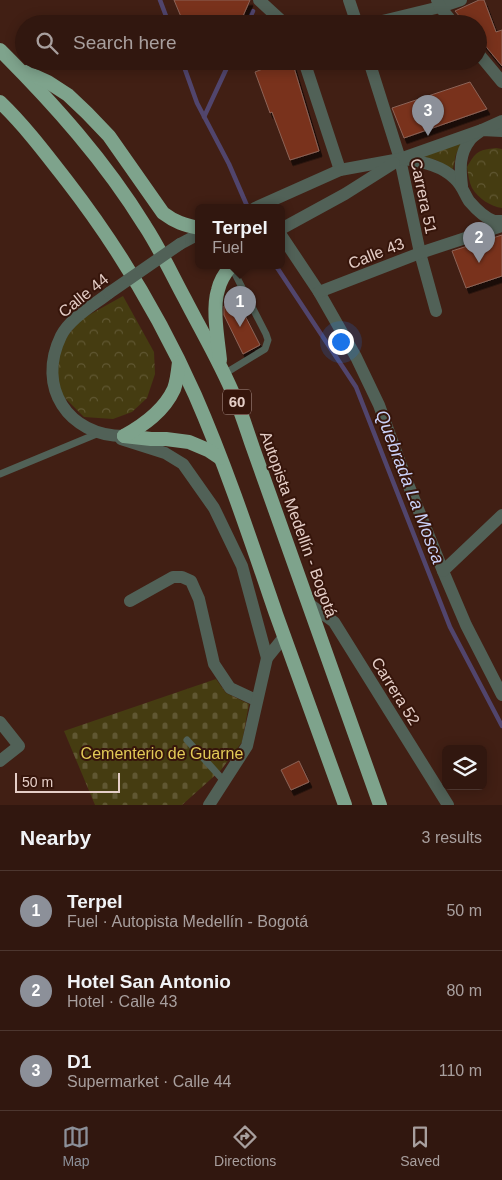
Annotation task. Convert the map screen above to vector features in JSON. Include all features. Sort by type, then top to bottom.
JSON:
[{"type":"highway","name":"Autopista Medellín - Bogotá","points":[[0,50],[15,65]]},
{"type":"highway","name":"Autopista Medellín - Bogotá","points":[[20,70],[42,92],[74,130],[137,213],[222,371],[247,430],[380,805]]},
{"type":"highway","points":[[22,70],[48,82],[68,95],[109,136],[164,213],[181,224],[195,227]]},
{"type":"highway","name":"60","points":[[0,102],[40,146],[112,243],[148,303],[179,362],[195,395],[238,504],[345,805]]},
{"type":"highway","points":[[222,371],[215,307],[217,291],[229,269]]},
{"type":"highway","points":[[112,435],[140,427],[160,410],[174,388],[179,362]]},
{"type":"highway","points":[[112,435],[151,440],[166,438],[180,440],[199,446],[220,458]]},
{"type":"street","points":[[259,0],[275,15]]},
{"type":"street","points":[[349,0],[354,15]]},
{"type":"street","points":[[399,15],[438,3],[461,0]]},
{"type":"street","points":[[438,3],[447,15]]},
{"type":"street","points":[[487,64],[502,82]]},
{"type":"street","points":[[307,70],[340,170]]},
{"type":"street","name":"Carrera 51","points":[[372,70],[400,159],[420,253],[436,310]]},
{"type":"street","points":[[265,204],[340,170],[400,159],[502,121]]},
{"type":"street","points":[[462,186],[460,170],[463,154],[470,139],[482,130],[502,131]]},
{"type":"street","points":[[285,227],[345,194],[400,159],[417,161],[440,168],[453,176],[462,186],[469,200],[480,212],[494,220],[502,221]]},
{"type":"street","name":"Calle 43","points":[[319,292],[420,253],[502,226]]},
{"type":"street","name":"Calle 44","points":[[195,236],[180,244],[109,293],[72,321],[62,334],[53,361],[56,395],[62,406],[79,423],[88,428],[164,454],[183,464],[214,508],[242,566],[267,658]]},
{"type":"street","points":[[285,241],[319,292],[356,357],[379,405],[406,479],[466,625],[502,696]]},
{"type":"street","points":[[443,570],[502,515]]},
{"type":"street","points":[[130,601],[173,578],[182,577],[191,581],[199,599],[214,664],[230,688],[256,700]]},
{"type":"street","name":"Carrera 52","points":[[308,604],[334,622],[448,805]]},
{"type":"street","points":[[208,805],[246,746],[267,658],[284,637]]},
{"type":"street","points":[[0,722],[19,746],[0,761]]},
{"type":"lane","points":[[222,371],[265,348],[268,340],[233,269]]},
{"type":"lane","points":[[0,474],[112,435]]},
{"type":"lane","points":[[187,740],[224,781]]},
{"type":"green space","points":[[463,142],[456,154],[453,169],[436,160],[420,156]]},
{"type":"green space","points":[[496,148],[502,149],[502,208],[489,204],[475,192],[470,183],[467,167],[478,153]]},
{"type":"green space","points":[[123,296],[154,352],[155,374],[147,398],[132,412],[113,419],[84,417],[60,393],[57,366],[62,343],[80,320]]},
{"type":"green space","name":"Cementerio de Guarne","points":[[216,679],[226,693],[249,704],[242,742],[221,770],[182,805],[95,805],[64,731]]},
{"type":"building","points":[[174,0],[250,0],[243,15],[180,15]]},
{"type":"building","points":[[479,0],[484,0],[496,32],[502,30],[502,66],[487,48],[487,15],[458,15],[455,11]]},
{"type":"building","points":[[260,70],[295,70],[319,151],[290,160],[255,72]]},
{"type":"building","points":[[470,82],[487,109],[404,138],[392,108]]},
{"type":"building","points":[[502,235],[502,276],[466,288],[452,251]]},
{"type":"building","points":[[237,300],[260,345],[243,354],[224,315],[224,306]]},
{"type":"building","points":[[299,761],[309,782],[291,790],[281,770]]},
{"type":"waterway","name":"Quebrada La Mosca","points":[[160,0],[166,15]]},
{"type":"waterway","points":[[251,15],[253,11]]},
{"type":"waterway","name":"Quebrada La Mosca","points":[[185,70],[197,103],[229,164],[246,204]]},
{"type":"waterway","points":[[204,117],[226,70]]},
{"type":"waterway","name":"Quebrada La Mosca","points":[[278,269],[356,387],[450,627],[502,726]]},
{"type":"place","name":"D1","points":[[428,136]]},
{"type":"place","name":"Hotel San Antonio","points":[[479,263]]},
{"type":"place","name":"Terpel","points":[[240,327]]}]
